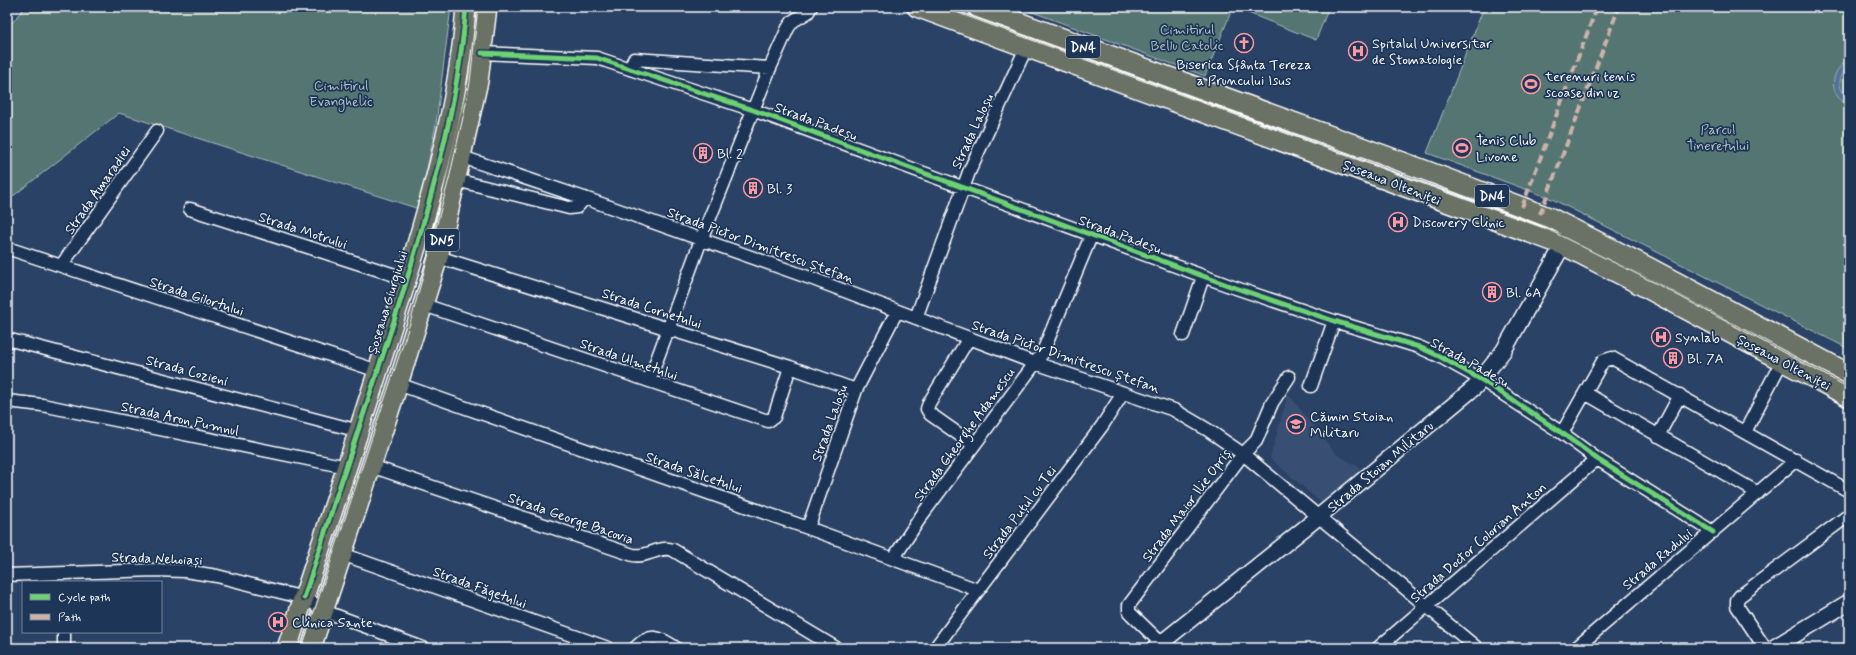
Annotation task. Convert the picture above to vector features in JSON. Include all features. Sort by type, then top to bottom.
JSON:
[{"type":"main road","name":"Șoseaua Giurgiului","points":[[287,648],[378,371],[407,279],[438,172],[449,127],[460,65],[466,7]]},
{"type":"main road","name":"DN5","points":[[311,648],[424,305],[438,257],[462,157],[478,81],[486,7]]},
{"type":"main road","name":"Șoseaua Olteniței","points":[[918,7],[1563,245],[1849,397]]},
{"type":"main road","name":"Șoseaua Olteniței","points":[[977,7],[1540,214],[1572,228],[1849,374]]},
{"type":"street","name":"Strada Padeșu","points":[[649,381],[701,240],[770,68],[788,28],[794,21],[808,12],[812,7]]},
{"type":"street","name":"Strada Laloșu","points":[[916,318],[976,155],[1026,48]]},
{"type":"street","name":"Strada Padeșu","points":[[482,53],[597,58],[752,110],[1203,277],[1334,322],[1419,347],[1439,356],[1482,380],[1562,433],[1598,459],[1713,532]]},
{"type":"street","points":[[630,69],[634,59],[770,68]]},
{"type":"street","name":"Strada Amaradiei","points":[[61,266],[157,131]]},
{"type":"street","name":"Strada Pictor Dimitrescu Ștefan","points":[[462,157],[585,198],[898,311],[1034,363],[1174,410],[1190,418],[1243,454],[1319,516],[1425,607],[1477,648]]},
{"type":"street","points":[[456,180],[570,208],[577,207],[585,198]]},
{"type":"street","name":"Strada Motrului","points":[[190,209],[407,279]]},
{"type":"street","name":"Strada Stoian Militaru","points":[[1158,645],[1319,516],[1482,380],[1504,350],[1572,228]]},
{"type":"street","name":"Strada Gheorghe Adamescu","points":[[893,558],[1045,348],[1091,236]]},
{"type":"street","name":"Strada Gilortului","points":[[7,248],[378,371]]},
{"type":"street","name":"Strada Cornetului","points":[[438,257],[790,367],[856,390]]},
{"type":"street","points":[[1183,335],[1203,277]]},
{"type":"street","name":"Strada Ulmetului","points":[[424,305],[768,421],[774,417],[790,367]]},
{"type":"street","name":"Strada Laloșu","points":[[808,528],[856,390],[898,311]]},
{"type":"street","points":[[1311,386],[1334,322]]},
{"type":"street","points":[[969,338],[927,408],[930,414],[974,445]]},
{"type":"street","name":"Strada Cozieni","points":[[7,339],[358,431]]},
{"type":"street","points":[[1562,433],[1603,361],[1608,358],[1617,359],[1849,491]]},
{"type":"street","points":[[1745,432],[1782,361]]},
{"type":"street","name":"Strada Maior Ilie Opriș","points":[[1158,645],[1129,612],[1129,605],[1243,454],[1256,441],[1272,403],[1289,377]]},
{"type":"street","name":"Strada Sălcetului","points":[[398,384],[893,558],[978,590]]},
{"type":"street","name":"Strada Puțul cu Tei","points":[[935,648],[1102,426],[1124,393]]},
{"type":"street","points":[[1585,393],[1758,493]]},
{"type":"street","points":[[1658,436],[1680,394]]},
{"type":"street","name":"Strada Aron Pumnul","points":[[7,401],[42,404],[347,467]]},
{"type":"street","name":"Strada Doctor Colorian Anton","points":[[1378,648],[1598,459]]},
{"type":"street","name":"Strada Radului","points":[[1576,648],[1796,460]]},
{"type":"street","name":"Strada George Bacovia","points":[[371,466],[633,555],[639,556],[663,548],[673,550],[836,648]]},
{"type":"street","points":[[1765,648],[1737,606],[1737,600],[1740,596],[1849,515]]},
{"type":"street","name":"Strada Făgetului","points":[[342,554],[608,648]]},
{"type":"street","name":"Strada Nehoiași","points":[[7,575],[63,577],[131,570],[185,571],[244,582],[304,598],[324,610],[423,648]]},
{"type":"street","points":[[1773,648],[1849,602]]},
{"type":"street","points":[[64,633],[64,648]]},
{"type":"street","points":[[636,648],[644,640],[653,637],[665,641],[676,648]]},
{"type":"shaded area","points":[[1848,61],[1849,68],[1842,75],[1840,83],[1842,91],[1849,98],[1849,105],[1837,96],[1834,90],[1834,77],[1842,65]]},
{"type":"shaded area","name":"Cămin Stoian Militaru","points":[[1288,394],[1336,454],[1365,471],[1324,505],[1270,458]]},
{"type":"green space","name":"Cimitirul Evanghelic","points":[[25,7],[451,7],[436,124],[419,209],[119,113],[7,201],[7,29]]},
{"type":"green space","name":"Cimitirul Bellu Catolic","points":[[1019,7],[1233,7],[1205,76]]},
{"type":"green space","points":[[1233,7],[1329,7],[1316,40]]},
{"type":"green space","name":"Parcul Tineretului","points":[[1484,7],[1849,7],[1849,349],[1552,199],[1427,153]]},
{"type":"tram line","points":[[302,648],[411,320],[449,179],[464,113],[470,82],[478,7]]},
{"type":"tram line","points":[[942,7],[1549,230],[1657,284],[1849,388]]},
{"type":"marked path","points":[[1522,207],[1597,7]]},
{"type":"marked path","points":[[1540,214],[1619,7]]},
{"type":"cycle path","points":[[304,598],[401,299],[432,191],[450,118],[457,81],[466,7]]},
{"type":"cycle path","points":[[482,53],[597,58],[753,110],[1230,286],[1334,321],[1419,347],[1439,356],[1482,380],[1562,433],[1597,459],[1713,532]]},
{"type":"place","name":"Biserica Sfânta Tereza a Pruncului Isus","points":[[1244,43]]},
{"type":"place","name":"Spitalul Universitar de Stomatologie","points":[[1358,51]]},
{"type":"place","name":"terenuri tenis scoase din uz","points":[[1531,84]]},
{"type":"place","name":"Tenis Club Livone","points":[[1462,148]]},
{"type":"place","name":"Bl. 2","points":[[703,153]]},
{"type":"place","name":"Bl. 3","points":[[753,188]]},
{"type":"place","name":"Discovery Clinic","points":[[1398,222]]},
{"type":"place","name":"Bl. 6A","points":[[1492,292]]},
{"type":"place","name":"Synlab","points":[[1661,337]]},
{"type":"place","name":"Bl. 7A","points":[[1673,358]]},
{"type":"place","name":"Cămin Stoian Militaru","points":[[1296,424]]},
{"type":"place","name":"Clinica Sante","points":[[278,622]]}]
